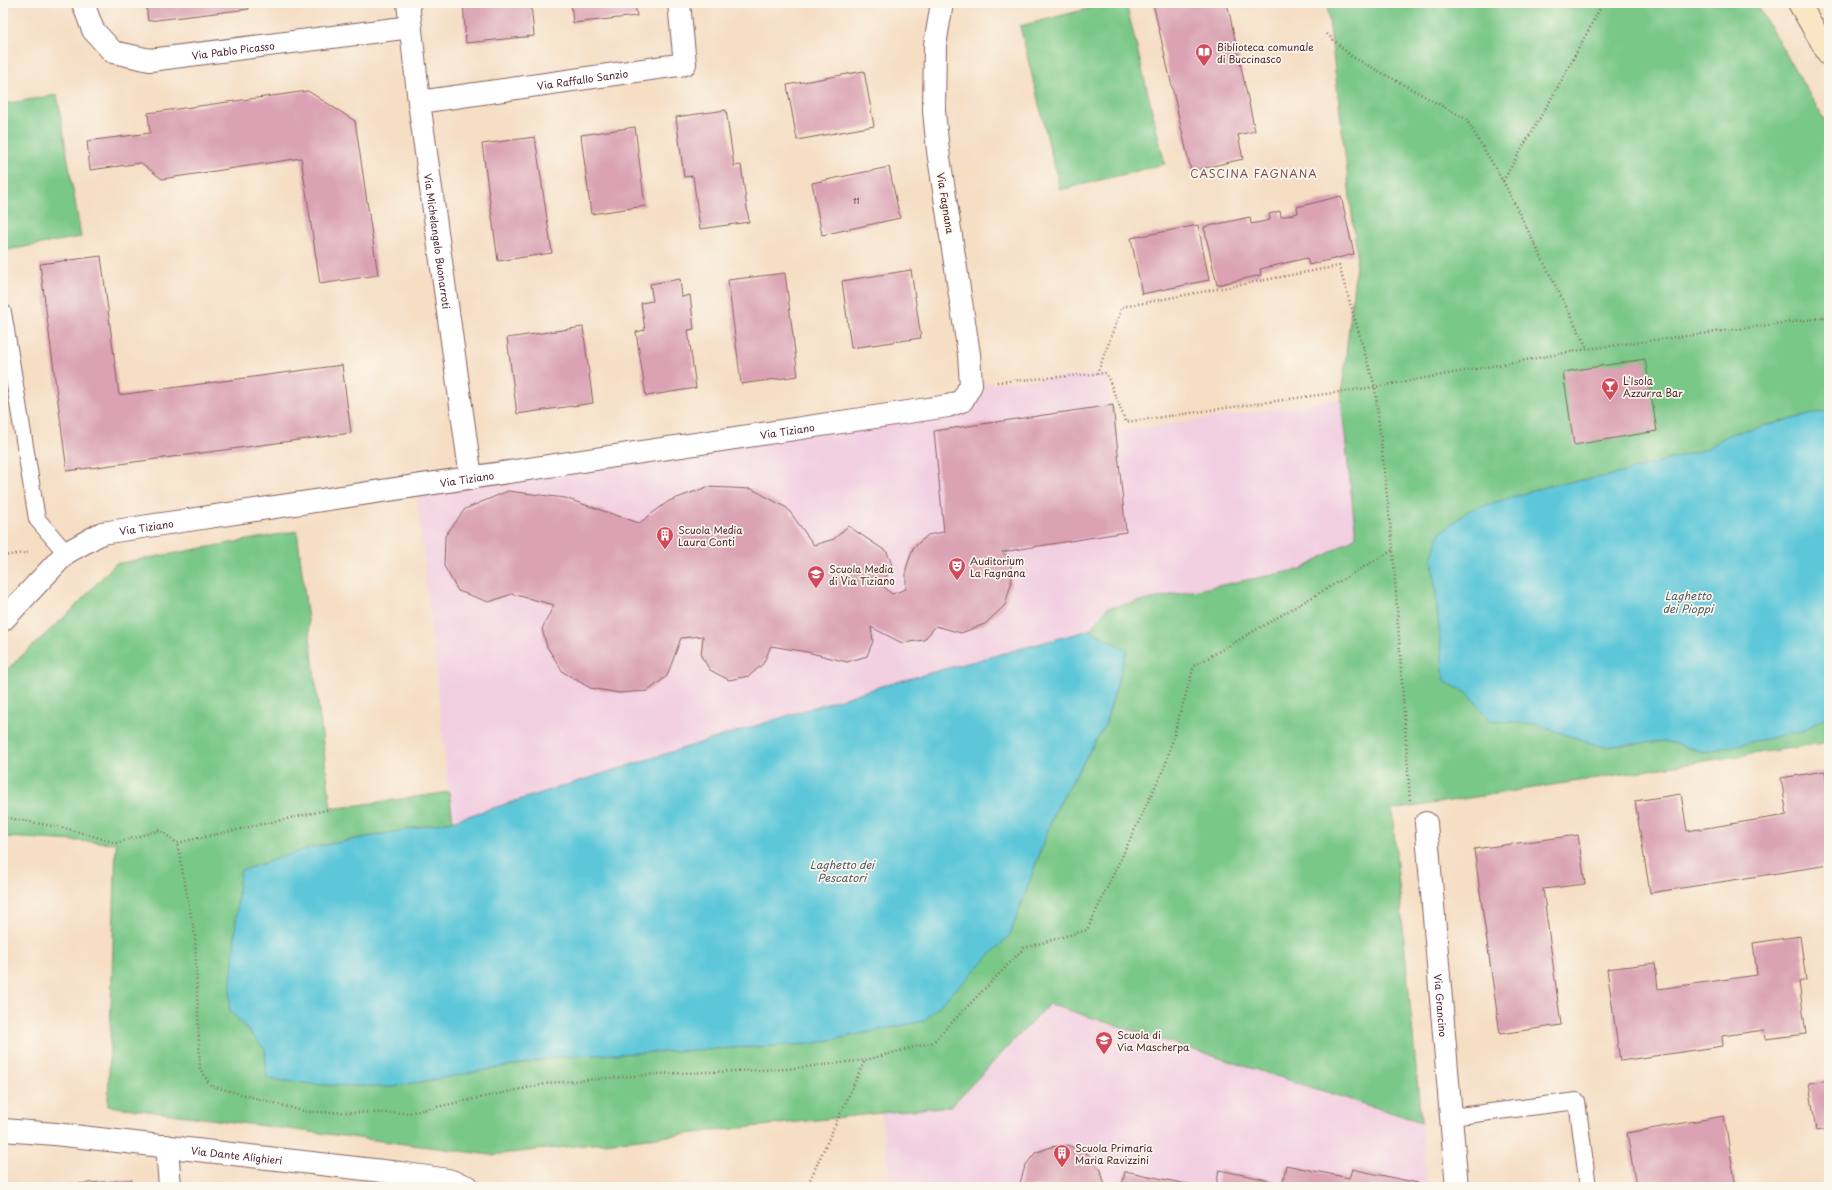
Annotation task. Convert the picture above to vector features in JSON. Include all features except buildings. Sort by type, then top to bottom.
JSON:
[{"type":"main road","points":[[1799,3],[1829,55]]},
{"type":"street","name":"Via Pablo Picasso","points":[[83,3],[93,30],[113,52],[150,60],[411,27]]},
{"type":"street","name":"Via Michelangelo Buonarroti","points":[[408,3],[419,102],[471,478]]},
{"type":"street","name":"Via Raffallo Sanzio","points":[[419,102],[685,64],[679,3]]},
{"type":"street","name":"Via Fagnana","points":[[942,3],[938,16],[935,45],[934,110],[939,159],[969,354],[966,393]]},
{"type":"street","name":"Via Tiziano","points":[[3,620],[66,553],[102,533],[948,406],[966,393]]},
{"type":"street","name":"Via Grancino","points":[[1426,823],[1457,1187]]},
{"type":"street","name":"Via Dante Alighieri","points":[[3,1130],[167,1146],[400,1173],[448,1180],[468,1187]]},
{"type":"street","points":[[167,1146],[170,1187]]},
{"type":"lane","points":[[3,312],[37,519],[66,553]]},
{"type":"lane","points":[[1451,1117],[1577,1101],[1588,1187]]},
{"type":"path","points":[[1502,181],[1558,87],[1603,3]]},
{"type":"path","points":[[1327,34],[1351,56],[1466,119],[1502,181],[1587,349]]},
{"type":"path","points":[[1097,374],[1122,307],[1339,266],[1375,387],[1393,550],[1412,821],[1426,823]]},
{"type":"path","points":[[1822,317],[1829,320]]},
{"type":"path","points":[[966,393],[1106,373],[1126,422],[1375,387],[1587,349],[1829,317]]},
{"type":"path","points":[[3,817],[68,829],[116,843],[160,830],[177,843],[195,936],[200,1069],[211,1086],[307,1112],[408,1113],[550,1083],[656,1074],[788,1069],[866,1060],[933,1042],[1024,948],[1087,930],[1165,766],[1194,666],[1393,550]]},
{"type":"path","points":[[177,843],[331,809]]},
{"type":"path","points":[[792,1187],[808,1186],[866,1060]]},
{"type":"shaded area","name":"Scuola Media di Via Tiziano","points":[[1106,373],[1116,432],[1341,399],[1356,537],[1302,569],[1107,608],[1090,630],[882,686],[452,821],[416,486],[948,406],[971,385]]},
{"type":"shaded area","name":"Scuola di Via Mascherpa","points":[[1049,1004],[1421,1122],[1427,1187],[891,1187],[881,1113],[951,1105]]},
{"type":"green space","points":[[1111,3],[1126,3],[1165,164],[1060,190],[1020,26]]},
{"type":"green space","points":[[1327,3],[1756,3],[1829,128],[1829,742],[1392,810],[1421,1122],[1049,1004],[951,1106],[491,1155],[108,1106],[116,843],[3,837],[3,673],[71,611],[115,564],[297,531],[331,809],[449,792],[453,821],[1090,630],[1107,608],[1302,569],[1356,537],[1341,399],[1357,256]]},
{"type":"green space","points":[[57,95],[81,237],[7,250],[3,227],[3,104]]},
{"type":"water","name":"Laghetto dei Pioppi","points":[[1829,410],[1829,715],[1803,731],[1704,752],[1665,741],[1603,747],[1534,724],[1489,720],[1469,694],[1444,681],[1432,556],[1440,533],[1470,510],[1552,485],[1614,475],[1706,449],[1730,434]]},
{"type":"water","name":"Laghetto dei Pescatori","points":[[1090,630],[1127,650],[1105,725],[1054,813],[1010,935],[924,1021],[811,1044],[558,1057],[392,1087],[324,1085],[267,1079],[265,1050],[229,1009],[240,871],[309,848],[452,821],[882,686]]},
{"type":"place","name":"Biblioteca comunale di Buccinasco","points":[[1204,67]]},
{"type":"place","name":"L'Isola Azzurra Bar","points":[[1610,401]]},
{"type":"place","name":"Scuola Media Laura Conti","points":[[665,550]]},
{"type":"place","name":"Auditorium La Fagnana","points":[[957,581]]},
{"type":"place","name":"Scuola Media di Via Tiziano","points":[[816,589]]},
{"type":"place","name":"Scuola di Via Mascherpa","points":[[1104,1055]]},
{"type":"place","name":"Scuola Primaria Maria Ravizzini","points":[[1062,1168]]},
{"type":"district","name":"CASCINA FAGNANA","points":[[1254,173]]}]
